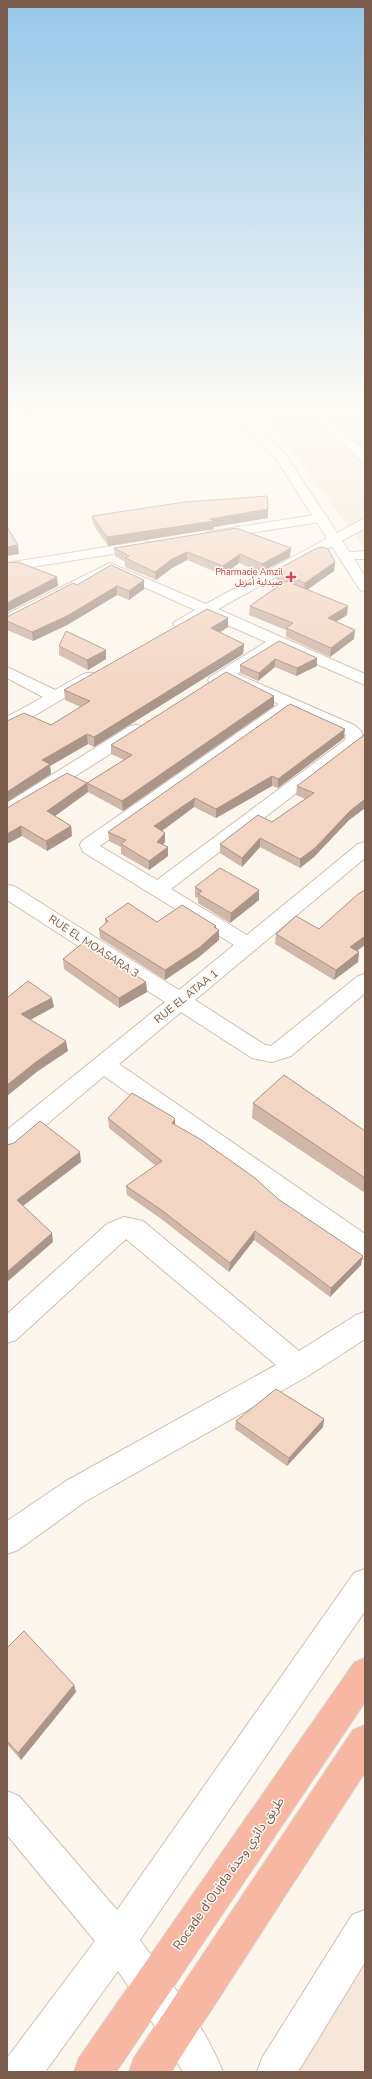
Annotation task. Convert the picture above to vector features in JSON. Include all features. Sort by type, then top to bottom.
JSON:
[{"type":"highway","name":"Rocade d'Oujda طريق دائري وجدة","points":[[93,2072],[150,1986],[365,1674]]},
{"type":"highway","points":[[148,2072],[365,1742]]},
{"type":"street","points":[[314,507],[365,587]]},
{"type":"street","points":[[198,537],[321,518]]},
{"type":"street","points":[[171,629],[365,522]]},
{"type":"street","points":[[7,567],[160,543]]},
{"type":"street","points":[[83,555],[365,680]]},
{"type":"street","points":[[345,556],[365,555]]},
{"type":"street","points":[[7,620],[110,567]]},
{"type":"street","points":[[206,687],[277,641]]},
{"type":"street","points":[[7,724],[102,669]]},
{"type":"street","points":[[7,672],[54,696]]},
{"type":"street","points":[[158,889],[353,743],[355,738],[354,733],[348,729],[226,674]]},
{"type":"street","points":[[249,944],[90,848],[89,845],[291,703]]},
{"type":"street","points":[[11,804],[152,720]]},
{"type":"street","name":"RUE EL ATAA 1","points":[[7,1144],[365,848]]},
{"type":"street","name":"RUE EL MOASARA 3","points":[[7,891],[260,1052],[272,1054],[283,1050],[365,981]]},
{"type":"street","points":[[103,1064],[365,1248]]},
{"type":"street","points":[[7,1331],[116,1232],[124,1228],[134,1229],[298,1367]]},
{"type":"street","points":[[7,1539],[76,1491],[298,1367],[365,1324]]},
{"type":"street","points":[[21,2072],[118,1940],[365,1584]]},
{"type":"street","points":[[7,1808],[118,1940],[178,2026],[204,2072]]},
{"type":"street","points":[[276,2072],[365,1928]]},
{"type":"shaded area","points":[[334,507],[365,507],[365,550]]},
{"type":"shaded area","points":[[365,1910],[365,2072],[265,2072]]},
{"type":"building","points":[[152,507],[268,507],[268,509],[210,519],[214,521],[107,537],[92,516]]},
{"type":"building","points":[[7,527],[18,545],[7,547]]},
{"type":"building","points":[[236,528],[291,548],[262,564],[240,554],[223,566],[187,552],[172,559],[155,572],[125,558],[129,556],[114,548]]},
{"type":"building","points":[[322,547],[328,549],[335,562],[305,583],[276,570],[315,549]]},
{"type":"building","points":[[18,562],[57,577],[7,603],[7,563]]},
{"type":"building","points":[[111,565],[144,580],[129,591],[117,586],[67,616],[32,632],[7,621],[7,617],[73,583],[77,585]]},
{"type":"building","points":[[286,581],[348,606],[328,618],[355,630],[331,648],[286,628],[293,623],[250,606]]},
{"type":"building","points":[[207,609],[228,618],[211,628],[244,644],[94,737],[87,734],[42,760],[50,764],[7,792],[7,721],[24,713],[51,725],[90,701],[64,690]]},
{"type":"building","points":[[66,631],[106,650],[87,660],[59,646]]},
{"type":"building","points":[[279,641],[317,658],[297,668],[275,659],[259,673],[240,665]]},
{"type":"building","points":[[226,672],[274,696],[122,801],[87,783],[132,755],[111,745]]},
{"type":"building","points":[[290,704],[345,729],[278,779],[272,776],[216,809],[195,798],[154,826],[165,833],[157,842],[168,847],[149,861],[121,844],[126,840],[108,832]]},
{"type":"building","points":[[365,732],[365,799],[350,811],[315,848],[300,859],[260,838],[242,858],[220,844],[258,815],[272,822],[314,793],[297,786],[364,735]]},
{"type":"building","points":[[67,773],[87,783],[47,811],[71,826],[46,841],[21,826],[7,834],[7,808]]},
{"type":"building","points":[[220,868],[259,890],[231,913],[198,894],[202,891],[195,887]]},
{"type":"building","points":[[365,890],[365,936],[350,947],[359,952],[336,970],[276,934],[296,916],[319,929],[358,894]]},
{"type":"building","points":[[128,903],[157,922],[182,905],[216,926],[214,927],[219,930],[199,948],[165,970],[99,929],[108,921],[105,919]]},
{"type":"building","points":[[84,942],[146,982],[119,998],[63,959]]},
{"type":"building","points":[[28,981],[52,998],[21,1014],[66,1041],[7,1085],[7,998]]},
{"type":"building","points":[[284,1075],[365,1131],[365,1178],[253,1103]]},
{"type":"building","points":[[132,1093],[173,1117],[175,1119],[172,1123],[200,1139],[255,1178],[278,1199],[363,1256],[331,1288],[255,1231],[230,1263],[160,1209],[126,1186],[162,1161],[108,1118]]},
{"type":"building","points":[[40,1121],[80,1152],[17,1200],[52,1233],[7,1272],[7,1145],[14,1143]]},
{"type":"building","points":[[276,1389],[324,1419],[289,1458],[236,1421]]},
{"type":"building","points":[[24,1631],[74,1685],[18,1753],[7,1741],[7,1648]]},
{"type":"place","name":"Pharmacie Amzil صيدلية أمزيل","points":[[291,577]]}]
